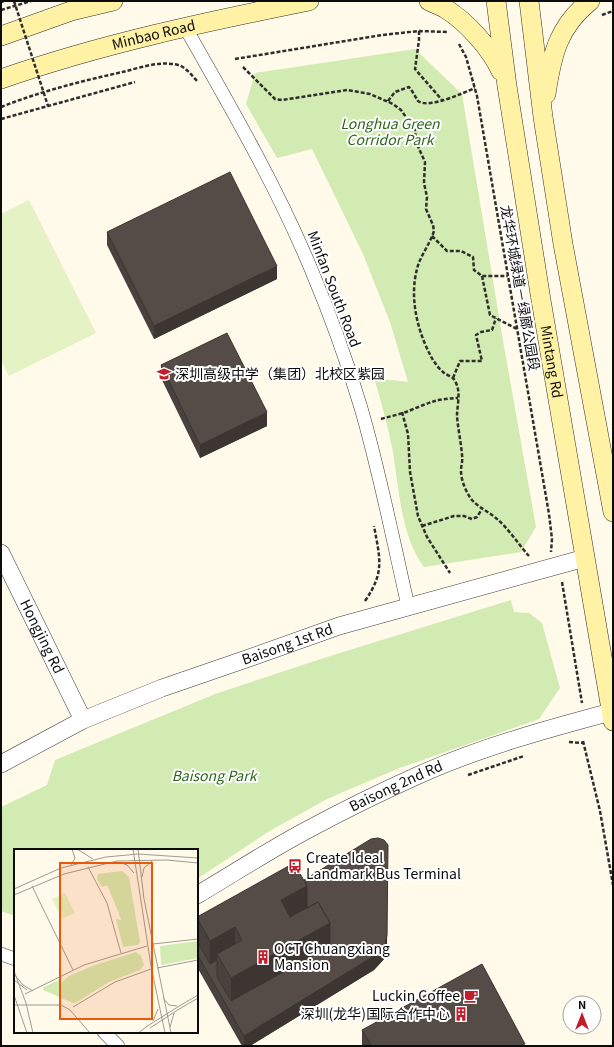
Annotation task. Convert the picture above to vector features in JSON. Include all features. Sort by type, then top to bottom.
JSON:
[{"type":"main road","points":[[1,36],[77,6],[113,1]]},
{"type":"main road","name":"Minbao Road","points":[[1,79],[111,45],[185,27],[309,1]]},
{"type":"main road","points":[[429,1],[446,9],[486,45],[495,59],[507,86]]},
{"type":"main road","name":"Mintang Rd","points":[[496,1],[507,86],[541,300],[612,716]]},
{"type":"main road","points":[[529,1],[543,117],[563,244],[613,512]]},
{"type":"main road","points":[[543,117],[549,78],[559,39],[572,18],[590,1]]},
{"type":"street","name":"Minfan South Road","points":[[185,27],[237,117],[291,224],[312,270],[339,342],[361,408],[408,606]]},
{"type":"street","name":"Hongjing Rd","points":[[1,553],[83,720]]},
{"type":"street","name":"Baisong 1st Rd","points":[[1,764],[83,720],[162,688],[332,628],[585,558]]},
{"type":"street","name":"Baisong 2nd Rd","points":[[198,895],[309,829],[423,774],[486,749],[547,729],[612,716]]},
{"type":"street","points":[[1,954],[14,959]]},
{"type":"street","points":[[105,1033],[118,1046]]},
{"type":"path","points":[[14,1],[48,106]]},
{"type":"path","points":[[1,10],[30,1]]},
{"type":"path","points":[[420,31],[415,69],[442,100]]},
{"type":"path","points":[[235,59],[382,35],[420,31],[452,32]]},
{"type":"path","name":"龙华环城绿道－绿廊公园段","points":[[456,39],[466,58],[475,88],[549,514],[552,539],[551,552]]},
{"type":"path","points":[[1,108],[32,95],[151,65],[179,65],[199,83]]},
{"type":"path","points":[[243,67],[272,98],[278,100],[347,90],[370,94],[388,101],[401,110],[415,130],[416,142],[425,162],[424,183],[427,197],[426,209],[434,231],[417,269],[414,294],[415,311],[420,330],[425,346],[434,362],[444,373],[453,378],[456,383],[458,390],[457,416],[462,458],[462,481],[468,494],[476,505],[497,518],[529,556]]},
{"type":"path","points":[[1,119],[135,82]]},
{"type":"path","points":[[388,101],[394,92],[409,87],[420,103],[430,103],[442,100],[475,88]]},
{"type":"path","points":[[432,236],[447,251],[461,251],[474,258],[474,270],[482,276],[508,276]]},
{"type":"path","points":[[482,276],[490,315],[517,329]]},
{"type":"path","points":[[453,378],[460,361],[482,361],[476,334],[492,330],[496,318]]},
{"type":"path","points":[[380,419],[431,401],[458,398]]},
{"type":"path","points":[[402,412],[408,434],[410,472],[418,516],[427,537],[450,573]]},
{"type":"path","points":[[422,526],[454,516],[464,516],[472,519],[477,517],[482,509]]},
{"type":"path","points":[[364,603],[377,582],[380,570],[380,559],[372,520]]},
{"type":"path","points":[[562,582],[582,703]]},
{"type":"path","points":[[568,742],[584,742],[600,811],[613,885]]},
{"type":"path","points":[[468,775],[525,755]]},
{"type":"green space","name":"Longhua Green Corridor Park","points":[[415,49],[462,94],[536,527],[521,552],[424,567],[416,554],[405,525],[392,447],[374,378],[408,382],[390,322],[363,254],[312,149],[277,158],[246,104],[255,73]]},
{"type":"green space","points":[[29,200],[96,333],[9,376],[1,360],[1,214]]},
{"type":"green space","name":"Baisong Park","points":[[511,600],[514,612],[529,613],[542,623],[560,688],[539,719],[397,769],[327,799],[268,832],[198,878],[198,849],[14,849],[14,916],[1,911],[1,807],[47,785],[55,760],[215,694],[327,657]]},
{"type":"building","points":[[230,172],[277,266],[154,326],[107,232]]},
{"type":"building","points":[[227,333],[267,412],[200,445],[161,365]]},
{"type":"building","points":[[378,838],[384,840],[388,845],[387,935],[385,945],[374,956],[244,1036],[198,956],[198,943],[210,964],[217,960],[217,977],[231,1001],[330,946],[330,923],[318,902],[307,908],[307,886],[304,880],[371,839]]},
{"type":"building","points":[[294,863],[307,886],[281,900],[290,917],[318,902],[330,923],[231,978],[217,954],[242,940],[235,927],[210,941],[198,920],[198,916]]},
{"type":"building","name":"深圳(龙华)国际合作中心","points":[[482,964],[525,1044],[521,1046],[372,1046],[362,1030]]},
{"type":"place","name":"深圳高级中学（集团）北校区紫园","points":[[164,374]]},
{"type":"place","name":"Create Ideal Landmark Bus Terminal","points":[[295,866]]},
{"type":"place","name":"OCT Chuangxiang Mansion","points":[[263,957]]},
{"type":"place","name":"Luckin Coffee","points":[[471,996]]},
{"type":"place","name":"深圳(龙华)国际合作中心","points":[[461,1014]]}]
